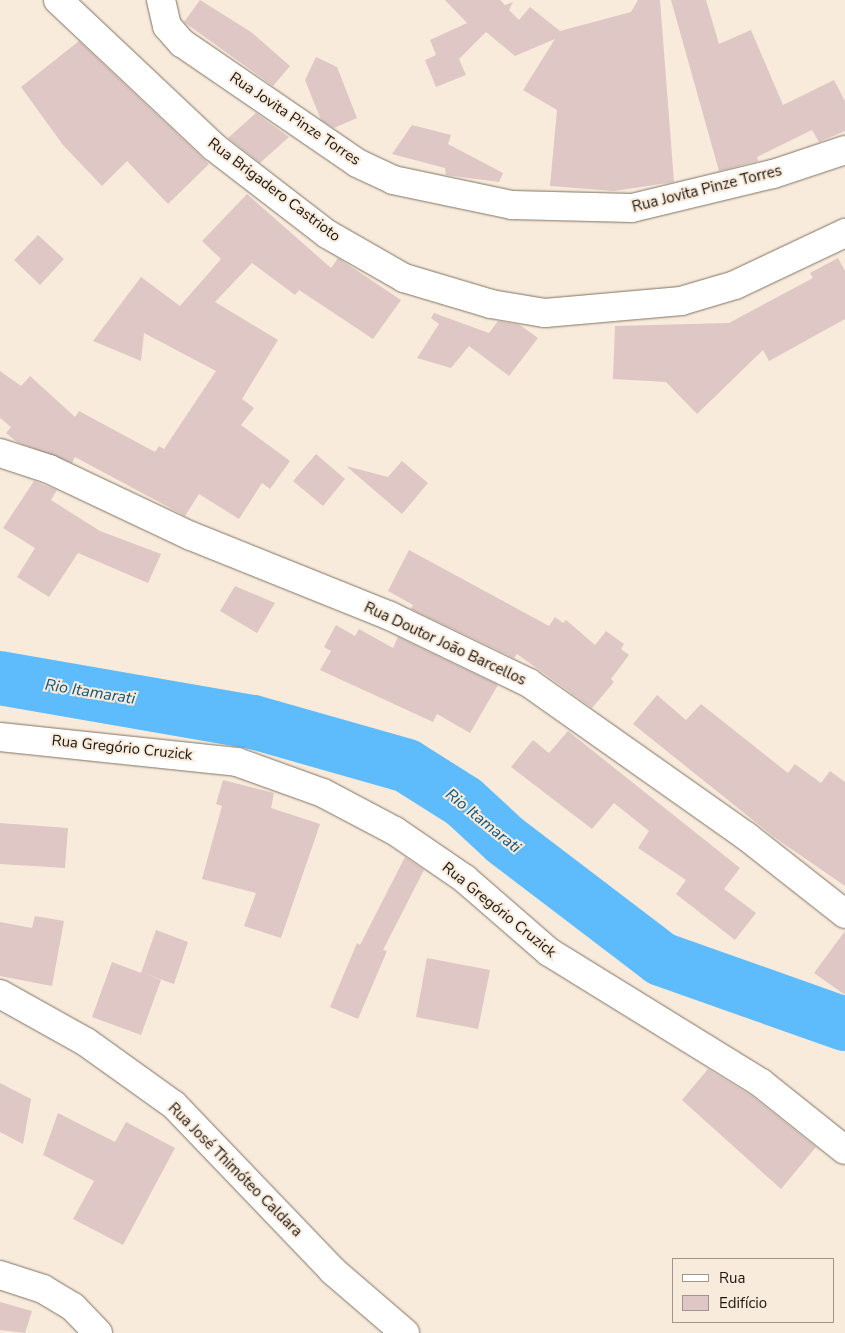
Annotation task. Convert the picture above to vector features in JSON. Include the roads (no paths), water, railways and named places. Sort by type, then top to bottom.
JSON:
[{"type":"street","name":"Rua Brigadero Castrioto","points":[[58,0],[214,147],[327,234],[404,278],[491,304],[545,313],[681,301],[735,284],[845,233]]},
{"type":"street","name":"Rua Jovita Pinze Torres","points":[[161,0],[167,26],[182,42],[357,163],[393,180],[512,205],[632,208],[772,174],[845,150]]},
{"type":"street","name":"Rua Doutor João Barcellos","points":[[0,453],[49,469],[191,536],[390,616],[529,683],[731,824],[845,914]]},
{"type":"street","name":"Rua Gregório Cruzick","points":[[0,737],[237,762],[323,793],[395,830],[465,879],[549,952],[761,1082],[845,1150]]},
{"type":"street","name":"Rua José Thimóteo Caldara","points":[[0,994],[86,1042],[174,1105],[333,1271],[403,1333]]},
{"type":"street","points":[[0,1275],[43,1289],[72,1307],[98,1333]]},
{"type":"waterway","name":"Rio Itamarati","points":[[0,678],[253,722],[407,766],[464,802],[505,840],[661,959],[845,1024]]}]
